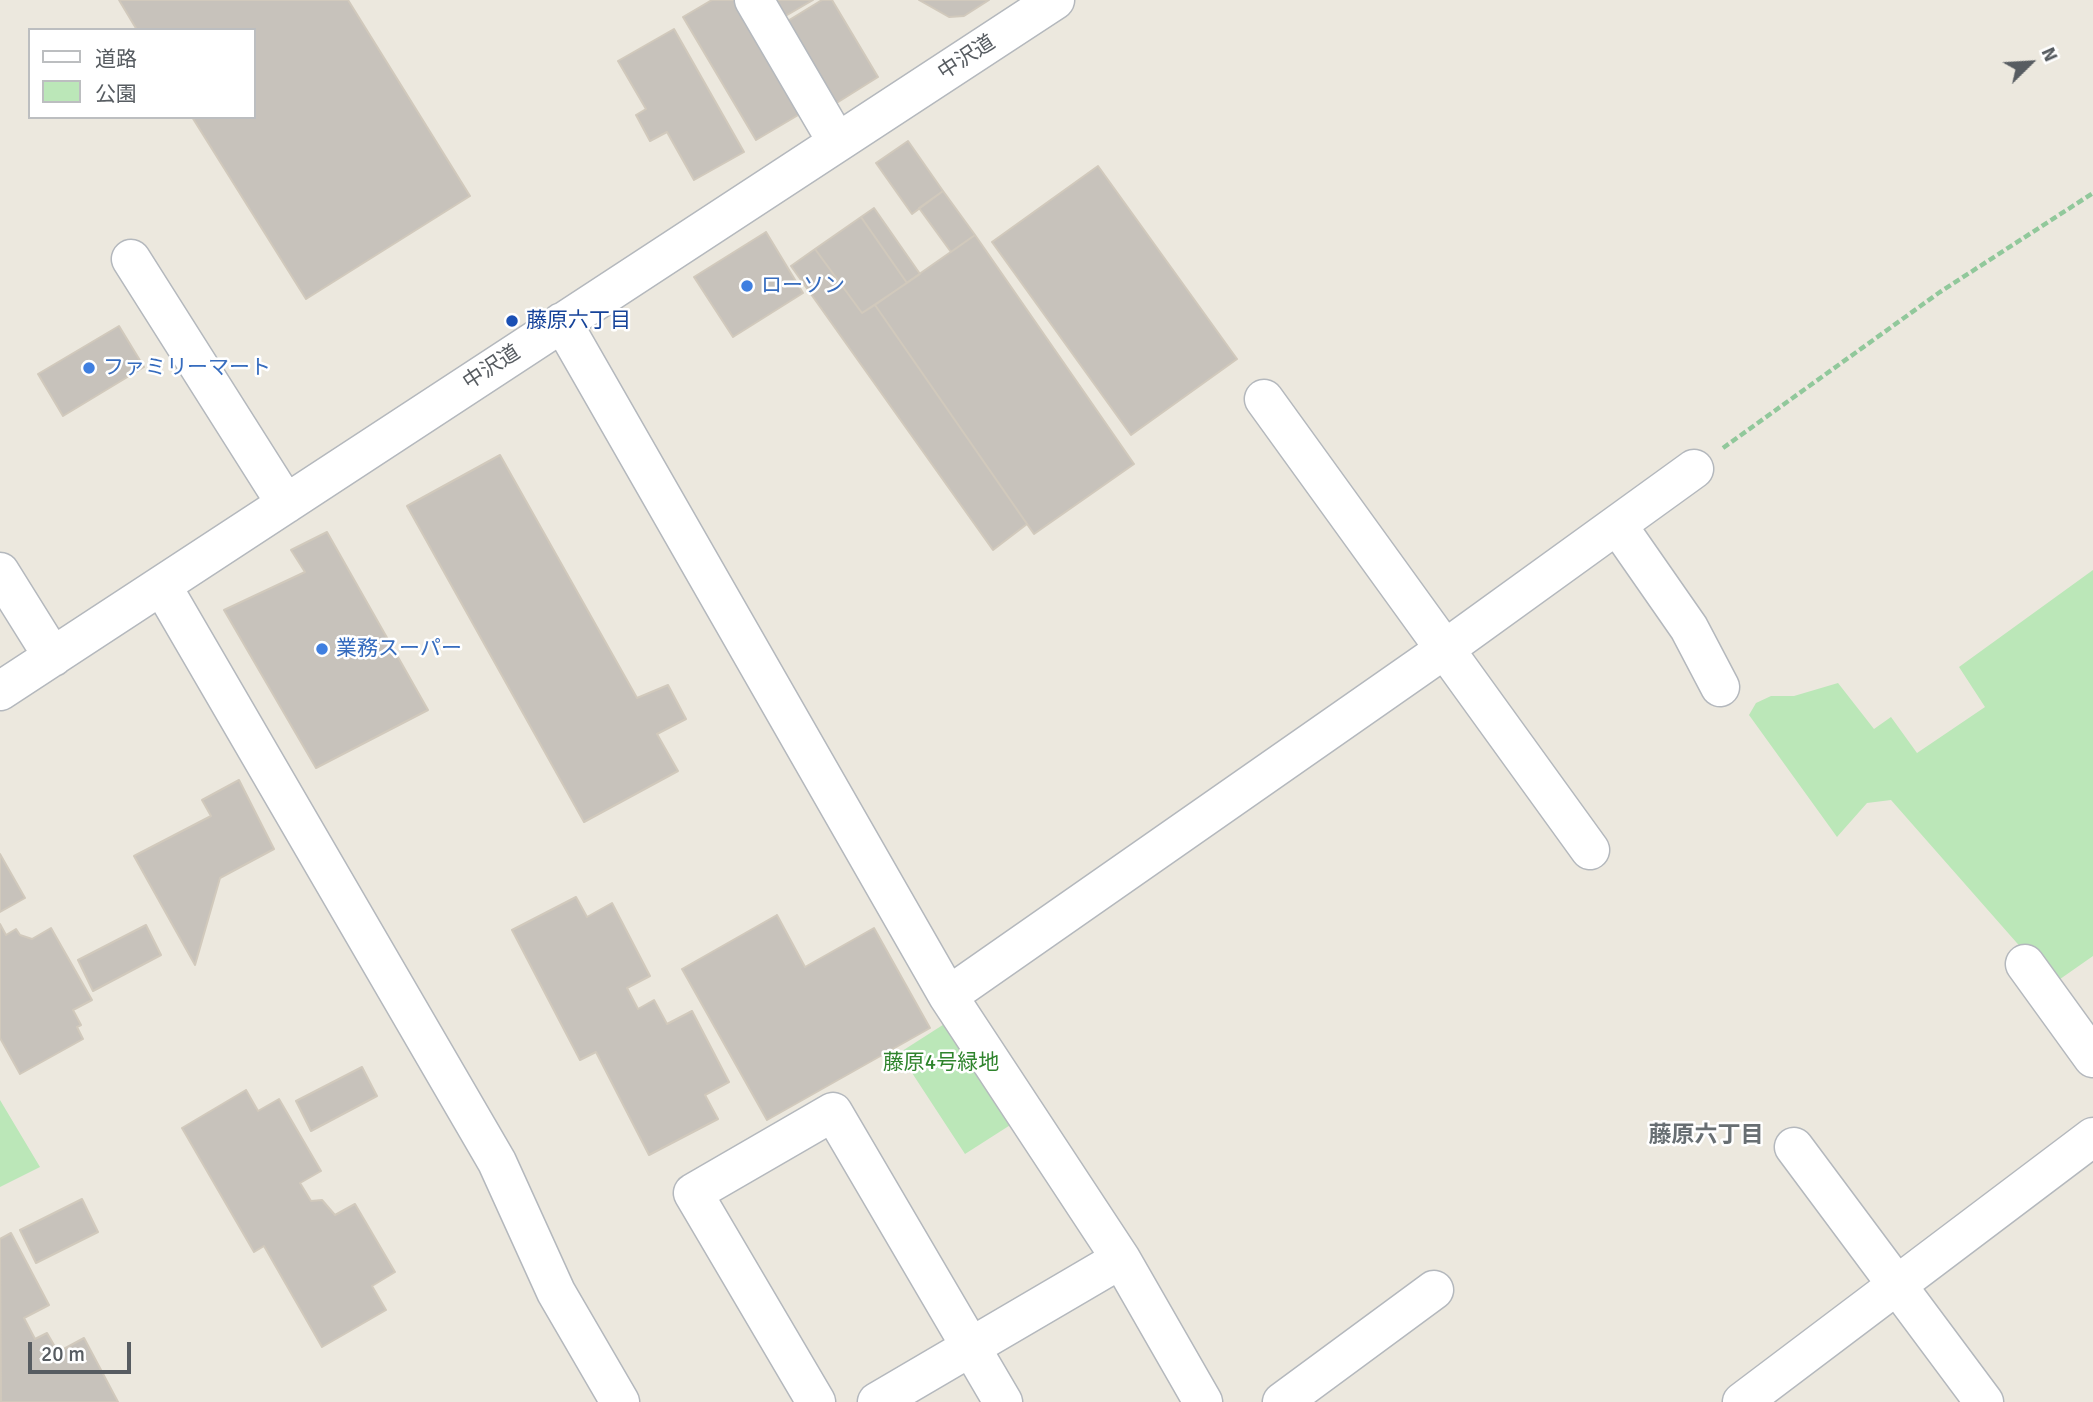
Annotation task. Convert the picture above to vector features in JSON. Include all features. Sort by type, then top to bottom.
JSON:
[{"type":"street","points":[[754,0],[837,142]]},
{"type":"street","name":"中沢道","points":[[0,691],[1055,0]]},
{"type":"street","points":[[131,259],[286,504]]},
{"type":"street","points":[[562,322],[948,996],[1121,1259],[1203,1402]]},
{"type":"street","points":[[1264,399],[1590,850]]},
{"type":"street","points":[[948,996],[1445,649],[1694,469]]},
{"type":"street","points":[[1618,526],[1689,628],[1720,687]]},
{"type":"street","points":[[0,572],[53,657]]},
{"type":"street","points":[[162,586],[497,1162],[556,1292],[620,1402]]},
{"type":"street","points":[[2025,964],[2093,1058]]},
{"type":"street","points":[[816,1402],[693,1193],[833,1112],[1003,1402]]},
{"type":"street","points":[[1742,1402],[2093,1137]]},
{"type":"street","points":[[1794,1147],[1984,1402]]},
{"type":"street","points":[[877,1402],[1121,1259]]},
{"type":"street","points":[[1282,1402],[1434,1290]]},
{"type":"path","points":[[1694,469],[1940,292],[2093,193]]},
{"type":"green space","points":[[2093,570],[2093,956],[2053,984],[1891,800],[1867,803],[1837,837],[1749,715],[1756,703],[1771,696],[1794,696],[1838,683],[1874,729],[1891,717],[1917,753],[1985,707],[1959,667]]},
{"type":"green space","name":"藤原4号緑地","points":[[949,1021],[1015,1122],[965,1154],[899,1053]]},
{"type":"green space","points":[[0,1100],[40,1167],[0,1187]]},
{"type":"building","points":[[119,0],[348,0],[470,196],[306,299],[193,119],[256,119],[256,28],[136,28]]},
{"type":"building","points":[[712,0],[739,0],[805,111],[756,140],[683,17]]},
{"type":"building","points":[[772,0],[813,0],[782,18]]},
{"type":"building","points":[[822,0],[832,0],[878,77],[835,104],[786,22]]},
{"type":"building","points":[[919,0],[989,0],[964,16],[949,17]]},
{"type":"building","points":[[674,29],[744,152],[694,180],[667,132],[650,141],[636,115],[646,109],[618,61]]},
{"type":"building","points":[[908,141],[943,191],[912,214],[876,163]]},
{"type":"building","points":[[1098,166],[1237,359],[1131,435],[992,242]]},
{"type":"building","points":[[943,191],[975,235],[951,252],[919,208]]},
{"type":"building","points":[[874,208],[920,274],[907,283],[861,217]]},
{"type":"building","points":[[861,217],[907,283],[862,313],[815,249]]},
{"type":"building","points":[[766,232],[803,293],[733,337],[694,277]]},
{"type":"building","points":[[975,235],[1134,464],[1034,534],[875,305]]},
{"type":"building","points":[[815,249],[862,313],[875,305],[1027,524],[993,550],[791,266]]},
{"type":"building","points":[[119,326],[144,367],[63,416],[38,374]]},
{"type":"building","points":[[500,455],[637,698],[668,685],[686,719],[657,734],[678,771],[584,822],[407,506]]},
{"type":"building","points":[[327,532],[428,710],[316,768],[224,610],[305,572],[291,550]]},
{"type":"building","points":[[239,780],[274,849],[220,878],[195,965],[134,856],[211,816],[202,800]]},
{"type":"building","points":[[0,854],[25,898],[0,912]]},
{"type":"building","points":[[576,897],[587,917],[612,903],[650,976],[627,988],[638,1009],[654,1000],[667,1024],[692,1011],[729,1082],[705,1095],[718,1119],[649,1155],[596,1052],[580,1060],[512,930]]},
{"type":"building","points":[[777,915],[805,967],[874,928],[930,1028],[767,1120],[682,969]]},
{"type":"building","points":[[0,924],[6,935],[16,929],[20,935],[32,939],[51,928],[92,1000],[73,1010],[81,1025],[77,1027],[83,1039],[20,1074],[0,1038]]},
{"type":"building","points":[[146,925],[161,955],[93,991],[78,960]]},
{"type":"building","points":[[362,1067],[377,1096],[311,1131],[296,1101]]},
{"type":"building","points":[[246,1090],[258,1111],[279,1099],[321,1171],[300,1183],[311,1201],[322,1200],[335,1215],[355,1204],[395,1272],[372,1286],[386,1310],[322,1347],[264,1246],[254,1252],[182,1128]]},
{"type":"building","points":[[82,1199],[98,1232],[36,1263],[20,1230]]},
{"type":"building","points":[[11,1233],[49,1305],[24,1318],[35,1339],[47,1333],[58,1352],[84,1338],[118,1402],[1,1402],[0,1239]]},
{"type":"place","name":"ローソン","points":[[747,286]]},
{"type":"place","name":"藤原六丁目","points":[[512,321]]},
{"type":"place","name":"ファミリーマート","points":[[89,368]]},
{"type":"place","name":"業務スーパー","points":[[322,649]]},
{"type":"district","name":"藤原六丁目","points":[[1706,1136]]}]
